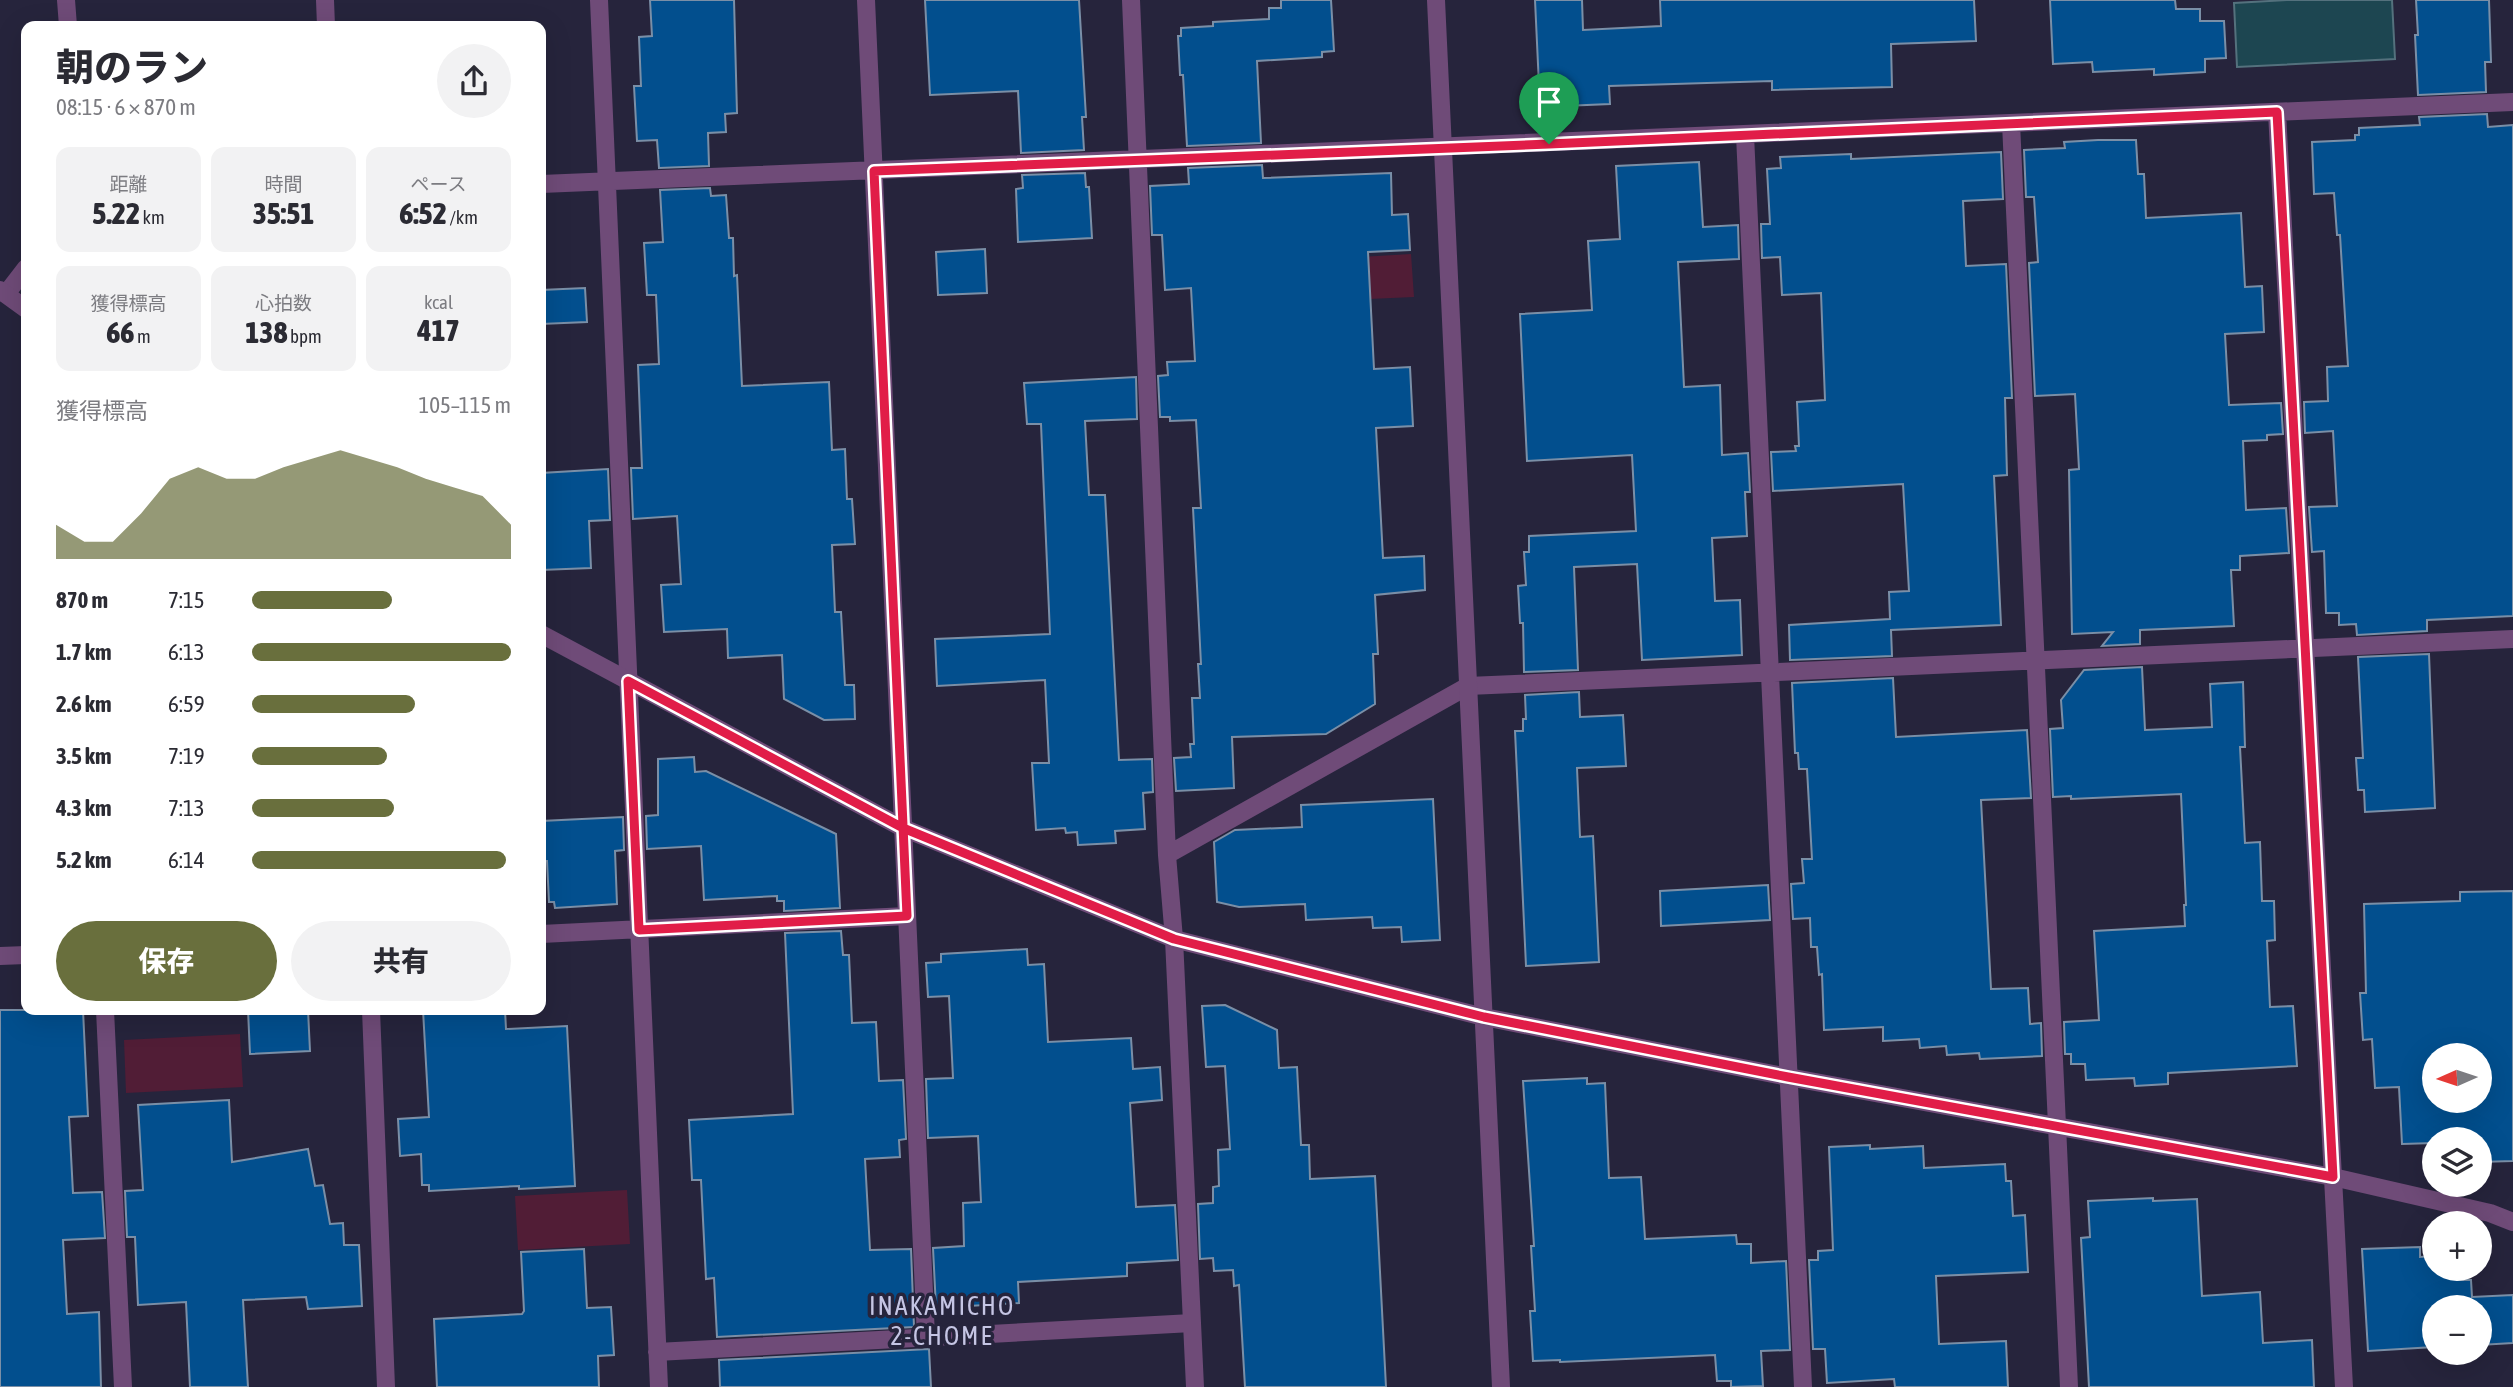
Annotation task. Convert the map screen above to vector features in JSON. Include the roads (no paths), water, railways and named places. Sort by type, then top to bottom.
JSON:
[{"type":"street","points":[[66,0],[68,21]]},
{"type":"street","points":[[325,0],[326,21]]},
{"type":"street","points":[[599,0],[659,1387]]},
{"type":"street","points":[[866,0],[926,1337]]},
{"type":"street","points":[[1131,0],[1167,855],[1174,939],[1195,1387]]},
{"type":"street","points":[[1436,0],[1501,1387]]},
{"type":"street","points":[[546,184],[2513,102]]},
{"type":"street","points":[[2277,112],[2344,1387]]},
{"type":"street","points":[[2011,123],[2069,1387]]},
{"type":"street","points":[[1745,135],[1803,1387]]},
{"type":"street","points":[[21,273],[3,292],[21,305]]},
{"type":"street","points":[[546,637],[903,828],[1174,939],[1484,1017],[1788,1077],[2333,1177],[2490,1213],[2513,1222]]},
{"type":"street","points":[[1167,855],[1468,686],[2513,639]]},
{"type":"street","points":[[546,934],[907,916]]},
{"type":"street","points":[[0,956],[21,955]]},
{"type":"street","points":[[105,1015],[123,1387]]},
{"type":"street","points":[[372,1015],[386,1387]]},
{"type":"street","points":[[657,1352],[1192,1322]]},
{"type":"water","points":[[2392,0],[2395,59],[2237,67],[2234,3]]},
{"type":"district","name":"INAKAMICHO 2-CHOME","points":[[942,1321]]}]
